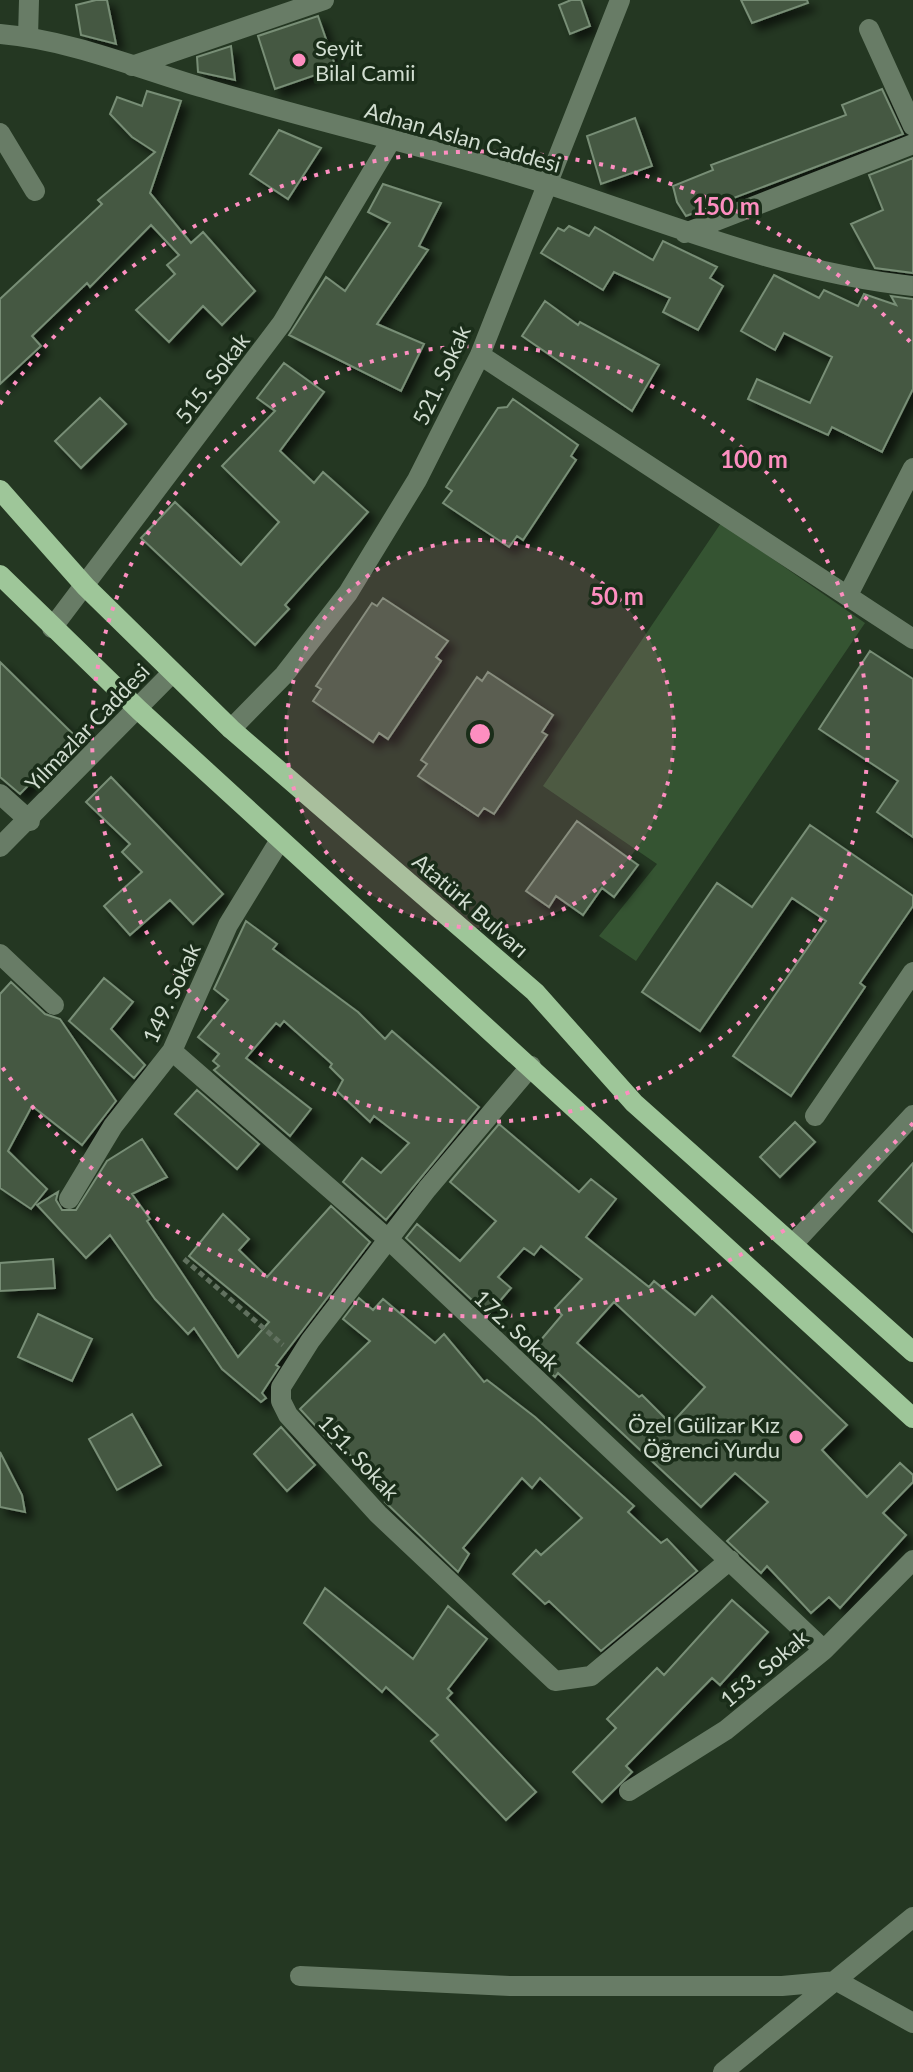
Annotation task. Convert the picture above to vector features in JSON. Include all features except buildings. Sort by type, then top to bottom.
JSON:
[{"type":"main road","name":"Atatürk Bulvarı","points":[[0,490],[86,587],[231,729],[535,992],[634,1103],[913,1352]]},
{"type":"main road","points":[[0,575],[139,710],[913,1418]]},
{"type":"street","points":[[28,37],[29,0]]},
{"type":"street","points":[[132,66],[324,0]]},
{"type":"street","name":"521. Sokak","points":[[231,729],[284,675],[348,593],[417,480],[480,355],[620,0]]},
{"type":"street","points":[[869,29],[913,126]]},
{"type":"street","name":"Adnan Aslan Caddesi","points":[[0,34],[28,37],[545,184],[685,233],[812,267],[913,286]]},
{"type":"street","points":[[0,133],[35,191]]},
{"type":"street","name":"515. Sokak","points":[[52,628],[86,587],[106,554],[282,323],[390,142]]},
{"type":"street","points":[[685,233],[913,144]]},
{"type":"street","points":[[480,355],[913,639]]},
{"type":"street","points":[[848,595],[913,468]]},
{"type":"street","name":"Yılmazlar Caddesi","points":[[0,847],[30,821],[172,673]]},
{"type":"street","points":[[0,794],[30,821]]},
{"type":"street","name":"149. Sokak","points":[[69,1199],[113,1126],[172,1051],[228,925],[280,840]]},
{"type":"street","points":[[0,954],[54,1005]]},
{"type":"street","points":[[815,1116],[913,972]]},
{"type":"street","name":"172. Sokak","points":[[172,1051],[389,1240],[824,1650]]},
{"type":"street","name":"151. Sokak","points":[[531,1066],[389,1240],[299,1358],[281,1387],[281,1401],[288,1415],[378,1514],[555,1681],[591,1676],[730,1560]]},
{"type":"street","points":[[794,1243],[913,1115]]},
{"type":"street","name":"153. Sokak","points":[[629,1791],[726,1730],[824,1650],[913,1560]]},
{"type":"street","points":[[723,2072],[913,1917]]},
{"type":"street","points":[[300,1976],[510,1986],[782,1986],[837,1981],[913,2023]]},
{"type":"path","points":[[184,1259],[206,1282],[299,1358]]},
{"type":"green space","points":[[721,523],[865,623],[636,961],[599,936],[657,864],[543,786]]},
{"type":"place","name":"Seyit Bilal Camii","points":[[299,60]]},
{"type":"place","name":"Özel Gülizar Kız Öğrenci Yurdu","points":[[796,1437]]}]
